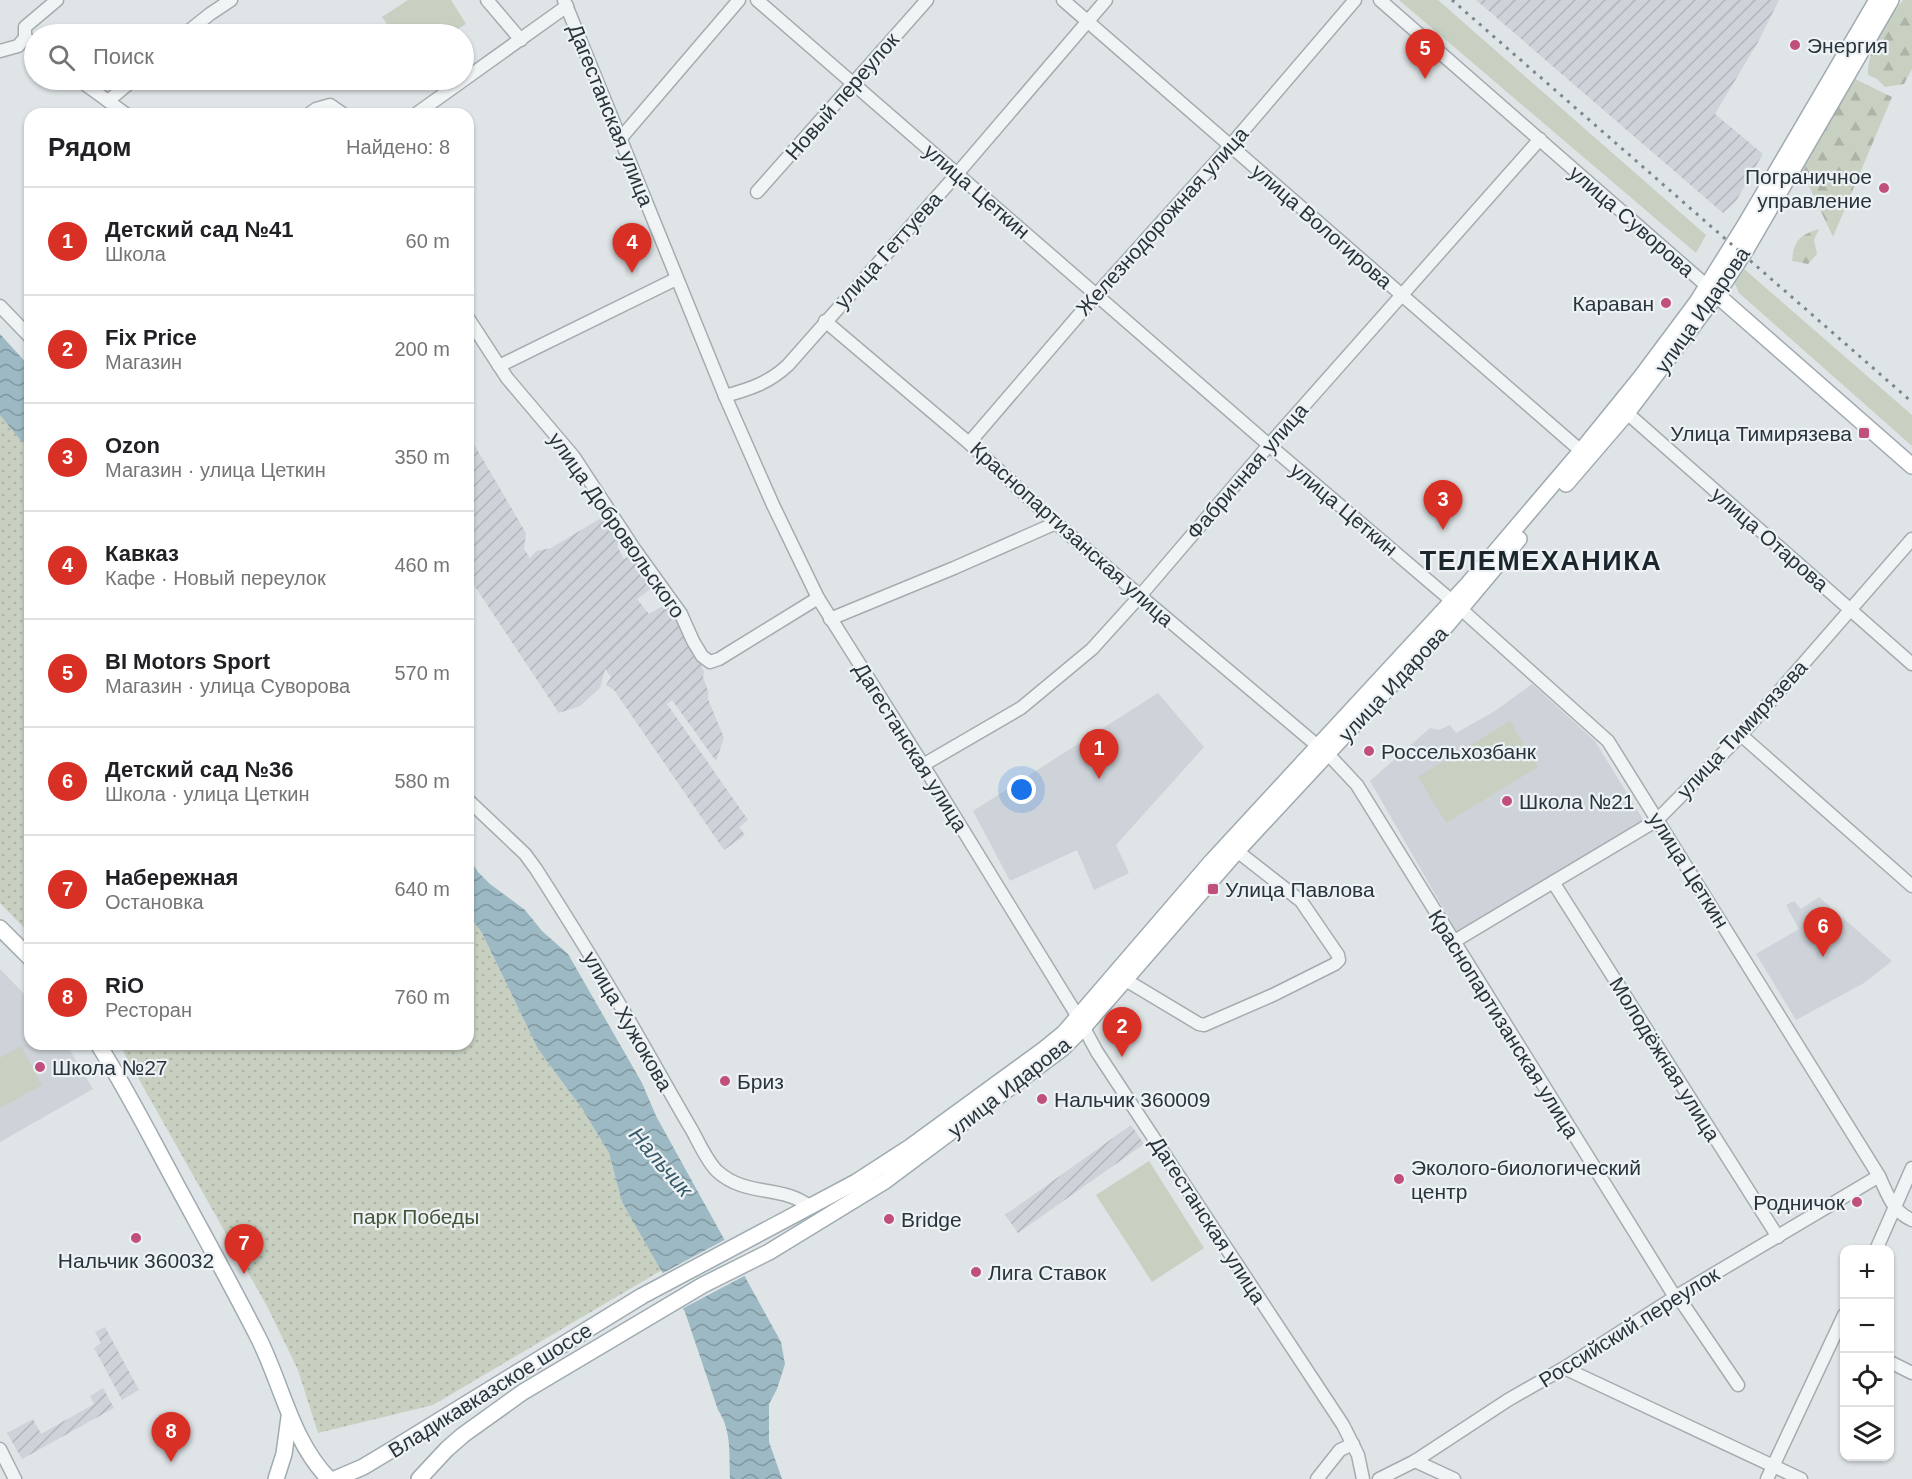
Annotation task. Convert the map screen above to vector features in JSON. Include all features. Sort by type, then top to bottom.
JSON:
[{"type":"main road","name":"улица Идарова","points":[[759,1234],[856,1182],[910,1147],[1080,1023],[1124,979],[1323,751],[1627,413],[1712,290],[1745,225],[1877,0]]},
{"type":"main road","name":"улица Идарова","points":[[1456,605],[1747,248],[1891,0]]},
{"type":"main road","name":"улица Суворова","points":[[1712,290],[1912,466]]},
{"type":"main road","name":"улица Идарова","points":[[651,1314],[770,1252],[885,1181],[1063,1048],[1080,1023],[1212,861],[1323,751]]},
{"type":"main road","points":[[0,928],[24,952]]},
{"type":"main road","points":[[101,1050],[201,1228],[258,1338],[279,1384],[290,1417],[310,1458],[328,1479]]},
{"type":"main road","name":"Владикавказское шоссе","points":[[335,1479],[380,1457],[642,1296],[759,1234]]},
{"type":"main road","name":"Владикавказское шоссе","points":[[419,1479],[447,1449],[503,1405],[651,1314]]},
{"type":"main road","points":[[276,1479],[284,1454],[290,1417]]},
{"type":"street","points":[[29,24],[57,0]]},
{"type":"street","points":[[198,24],[231,0]]},
{"type":"street","points":[[487,0],[521,40]]},
{"type":"street","points":[[620,139],[739,0]]},
{"type":"street","name":"улица Цеткин","points":[[757,0],[1456,605],[1608,741],[1879,1176],[1894,1206],[1900,1214],[1912,1220]]},
{"type":"street","name":"Новый переулок","points":[[757,192],[927,0]]},
{"type":"street","name":"улица Вологирова","points":[[1063,0],[1581,451]]},
{"type":"street","name":"улица Геттуева","points":[[725,396],[754,388],[775,377],[788,365],[957,174],[1106,0]]},
{"type":"street","name":"Железнодорожная улица","points":[[969,443],[1355,0]]},
{"type":"street","name":"улица Суворова","points":[[1380,0],[1712,290]]},
{"type":"street","points":[[474,73],[521,40],[566,3]]},
{"type":"street","name":"Дагестанская улица","points":[[566,3],[725,396],[773,505],[818,598],[923,765],[1096,1052],[1342,1425],[1353,1444],[1364,1479]]},
{"type":"street","points":[[0,51],[24,43]]},
{"type":"street","points":[[93,90],[118,108]]},
{"type":"street","points":[[108,101],[121,90]]},
{"type":"street","points":[[425,108],[450,90]]},
{"type":"street","points":[[320,108],[330,105],[334,108]]},
{"type":"street","name":"Фабричная улица","points":[[923,765],[1021,708],[1092,649],[1401,294],[1540,140]]},
{"type":"street","points":[[499,366],[676,279]]},
{"type":"street","points":[[0,306],[24,331]]},
{"type":"street","name":"Краснопартизанская улица","points":[[825,321],[969,443],[1140,596],[1323,751],[1357,785],[1675,1297],[1681,1301],[1738,1385]]},
{"type":"street","name":"улица Добровольского","points":[[474,327],[507,378],[574,457],[635,550],[681,614],[702,656],[710,662],[719,659],[818,598]]},
{"type":"street","name":"улица Отарова","points":[[1627,413],[1912,664]]},
{"type":"street","points":[[830,618],[954,568],[1056,523]]},
{"type":"street","name":"улица Тимирязева","points":[[1453,942],[1657,820],[1741,735],[1912,538]]},
{"type":"street","points":[[1741,735],[1912,886]]},
{"type":"street","name":"улица Хужокова","points":[[474,806],[525,854],[536,869],[598,967],[716,1170],[749,1188],[789,1195],[801,1199],[809,1206]]},
{"type":"street","points":[[1124,979],[1204,1025],[1273,995],[1339,960],[1338,955],[1301,901],[1237,851]]},
{"type":"street","name":"Молодёжная улица","points":[[1553,882],[1778,1237]]},
{"type":"street","points":[[1878,1245],[1912,1168]]},
{"type":"street","name":"Российский переулок","points":[[1379,1479],[1415,1461],[1675,1297],[1879,1176]]},
{"type":"street","points":[[1767,1479],[1839,1339]]},
{"type":"street","points":[[1894,1364],[1912,1373]]},
{"type":"street","points":[[1564,1368],[1801,1479]]},
{"type":"street","points":[[1317,1479],[1340,1450],[1353,1444]]},
{"type":"street","points":[[0,1449],[15,1479]]},
{"type":"street","points":[[1415,1461],[1454,1479]]},
{"type":"shaded area","points":[[1476,0],[1779,0],[1758,42],[1715,114],[1763,154],[1736,201],[1723,213]]},
{"type":"shaded area","points":[[474,444],[526,533],[524,549],[530,558],[536,551],[551,548],[606,515],[622,541],[617,546],[624,559],[632,554],[656,585],[637,599],[649,614],[666,604],[695,650],[704,672],[708,699],[724,738],[716,761],[672,700],[667,704],[748,820],[739,827],[745,835],[724,850],[614,690],[606,685],[611,677],[605,669],[600,688],[580,706],[559,713],[474,585]]},
{"type":"shaded area","name":"Школа №21","points":[[1532,684],[1595,741],[1644,821],[1457,932],[1370,781],[1430,728],[1439,730],[1450,725],[1456,733],[1495,711]]},
{"type":"shaded area","points":[[1158,693],[1204,747],[1116,845],[1129,873],[1094,890],[1077,850],[1010,881],[973,811]]},
{"type":"shaded area","points":[[1819,897],[1892,961],[1864,983],[1796,1020],[1756,954],[1799,929],[1786,905],[1794,901],[1801,909]]},
{"type":"shaded area","name":"Школа №27","points":[[0,969],[24,994],[24,1050],[70,1050],[93,1089],[0,1142]]},
{"type":"shaded area","points":[[1131,1125],[1144,1144],[1018,1233],[1005,1215]]},
{"type":"shaded area","points":[[105,1327],[139,1390],[122,1400],[94,1348],[101,1343],[95,1332]]},
{"type":"shaded area","points":[[103,1388],[114,1408],[22,1459],[7,1433],[33,1419],[41,1434],[94,1404],[90,1396]]},
{"type":"green space","points":[[408,0],[451,0],[466,24],[387,24],[382,17]]},
{"type":"green space","points":[[1399,0],[1438,0],[1706,235],[1696,253]]},
{"type":"green space","points":[[1903,0],[1912,0],[1912,69],[1904,84],[1885,87],[1877,79],[1868,75],[1871,54],[1879,35]]},
{"type":"green space","points":[[1853,78],[1892,97],[1833,237],[1801,169]]},
{"type":"green space","points":[[1819,229],[1814,240],[1817,254],[1808,264],[1792,261],[1794,248],[1799,239]]},
{"type":"green space","points":[[1743,268],[1912,415],[1912,446],[1739,293],[1733,280]]},
{"type":"green space","points":[[0,415],[24,444],[24,928],[0,903]]},
{"type":"green space","points":[[1510,721],[1538,767],[1446,823],[1418,777]]},
{"type":"green space","name":"парк Победы","points":[[474,922],[482,933],[538,1049],[583,1110],[609,1153],[622,1202],[662,1270],[433,1405],[318,1433],[298,1370],[268,1308],[122,1050],[474,1050]]},
{"type":"green space","points":[[21,1046],[42,1085],[0,1108],[0,1058]]},
{"type":"green space","points":[[1149,1161],[1204,1248],[1152,1282],[1096,1195]]},
{"type":"water","points":[[0,334],[24,360],[24,442],[0,415]]},
{"type":"water","name":"Нальчик","points":[[474,866],[490,884],[525,910],[542,931],[568,954],[642,1083],[656,1116],[781,1342],[785,1364],[777,1389],[769,1404],[769,1442],[782,1479],[730,1479],[726,1426],[718,1410],[685,1312],[622,1202],[609,1153],[583,1110],[538,1049],[482,933],[474,922]]},
{"type":"pier","points":[[728,1238],[748,1274],[680,1310],[661,1274]]},
{"type":"railway","points":[[1452,0],[1912,402]]},
{"type":"place","name":"Энергия","points":[[1795,45]]},
{"type":"place","name":"BI Motors Sport","points":[[1425,79]]},
{"type":"place","name":"Пограничное управление","points":[[1884,188]]},
{"type":"place","name":"Кавказ","points":[[632,273]]},
{"type":"place","name":"Караван","points":[[1666,303]]},
{"type":"place","name":"Улица Тимирязева","points":[[1864,433]]},
{"type":"place","name":"Ozon","points":[[1443,530]]},
{"type":"place","name":"Россельхозбанк","points":[[1369,751]]},
{"type":"place","name":"Детский сад №41","points":[[1099,779]]},
{"type":"place","name":"Школа №21","points":[[1507,801]]},
{"type":"place","name":"Улица Павлова","points":[[1213,889]]},
{"type":"place","name":"Детский сад №36","points":[[1823,957]]},
{"type":"place","name":"Fix Price","points":[[1122,1057]]},
{"type":"place","name":"Школа №27","points":[[40,1067]]},
{"type":"place","name":"Бриз","points":[[725,1081]]},
{"type":"place","name":"Нальчик 360009","points":[[1042,1099]]},
{"type":"place","name":"Эколого-биологический центр","points":[[1399,1179]]},
{"type":"place","name":"Родничок","points":[[1857,1202]]},
{"type":"place","name":"Bridge","points":[[889,1219]]},
{"type":"place","name":"Нальчик 360032","points":[[136,1238]]},
{"type":"place","name":"Лига Ставок","points":[[976,1272]]},
{"type":"place","name":"Набережная","points":[[244,1274]]},
{"type":"place","name":"RiO","points":[[171,1462]]},
{"type":"district","name":"ТЕЛЕМЕХАНИКА","points":[[1541,561]]}]
